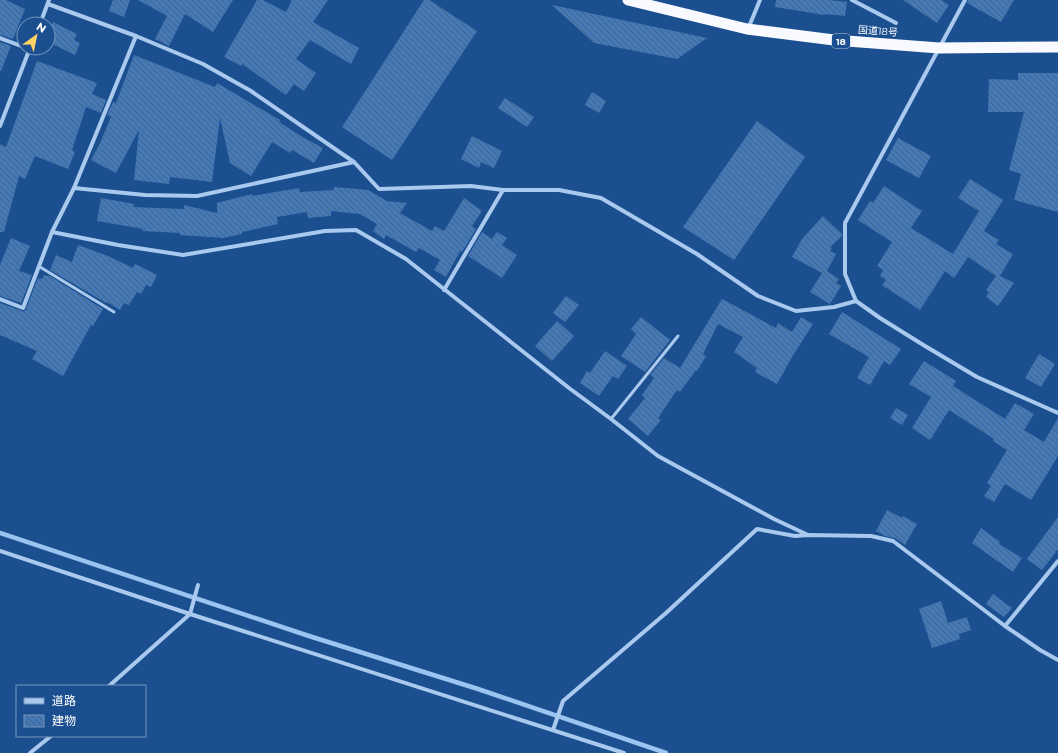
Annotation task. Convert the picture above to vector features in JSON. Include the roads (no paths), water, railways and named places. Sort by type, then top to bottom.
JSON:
[{"type":"highway","name":"国道18号","points":[[628,0],[747,29],[834,40],[939,48],[1058,47]]},
{"type":"street","points":[[747,29],[760,0]]},
{"type":"street","points":[[852,0],[896,23]]},
{"type":"street","points":[[965,0],[845,223],[845,274],[856,301],[925,346],[977,376],[1058,412]]},
{"type":"street","points":[[43,16],[48,2],[203,64],[251,91],[354,162],[379,189],[471,186],[503,190],[559,190],[601,198],[697,254],[758,296],[796,311],[834,307],[856,301]]},
{"type":"street","points":[[0,299],[23,308],[40,267],[52,232],[74,188],[136,36]]},
{"type":"street","points":[[0,38],[16,44]]},
{"type":"street","points":[[0,126],[24,56]]},
{"type":"street","points":[[74,188],[144,195],[197,196],[354,162]]},
{"type":"street","points":[[444,290],[503,190]]},
{"type":"street","points":[[52,232],[118,245],[183,255],[325,231],[356,230],[406,259],[569,388],[612,419],[658,456],[774,519],[808,535]]},
{"type":"street","points":[[553,730],[563,702],[666,613],[757,529],[795,536],[871,536],[893,541],[1005,626],[1040,650],[1058,660]]},
{"type":"street","points":[[0,551],[190,614],[624,753]]},
{"type":"street","points":[[1005,626],[1058,561]]},
{"type":"street","points":[[110,685],[190,614],[198,585]]},
{"type":"street","points":[[30,753],[50,737]]},
{"type":"lane","points":[[40,267],[114,312]]},
{"type":"lane","points":[[612,419],[678,336]]},
{"type":"waterway","points":[[0,533],[309,636],[478,689],[666,753]]}]
